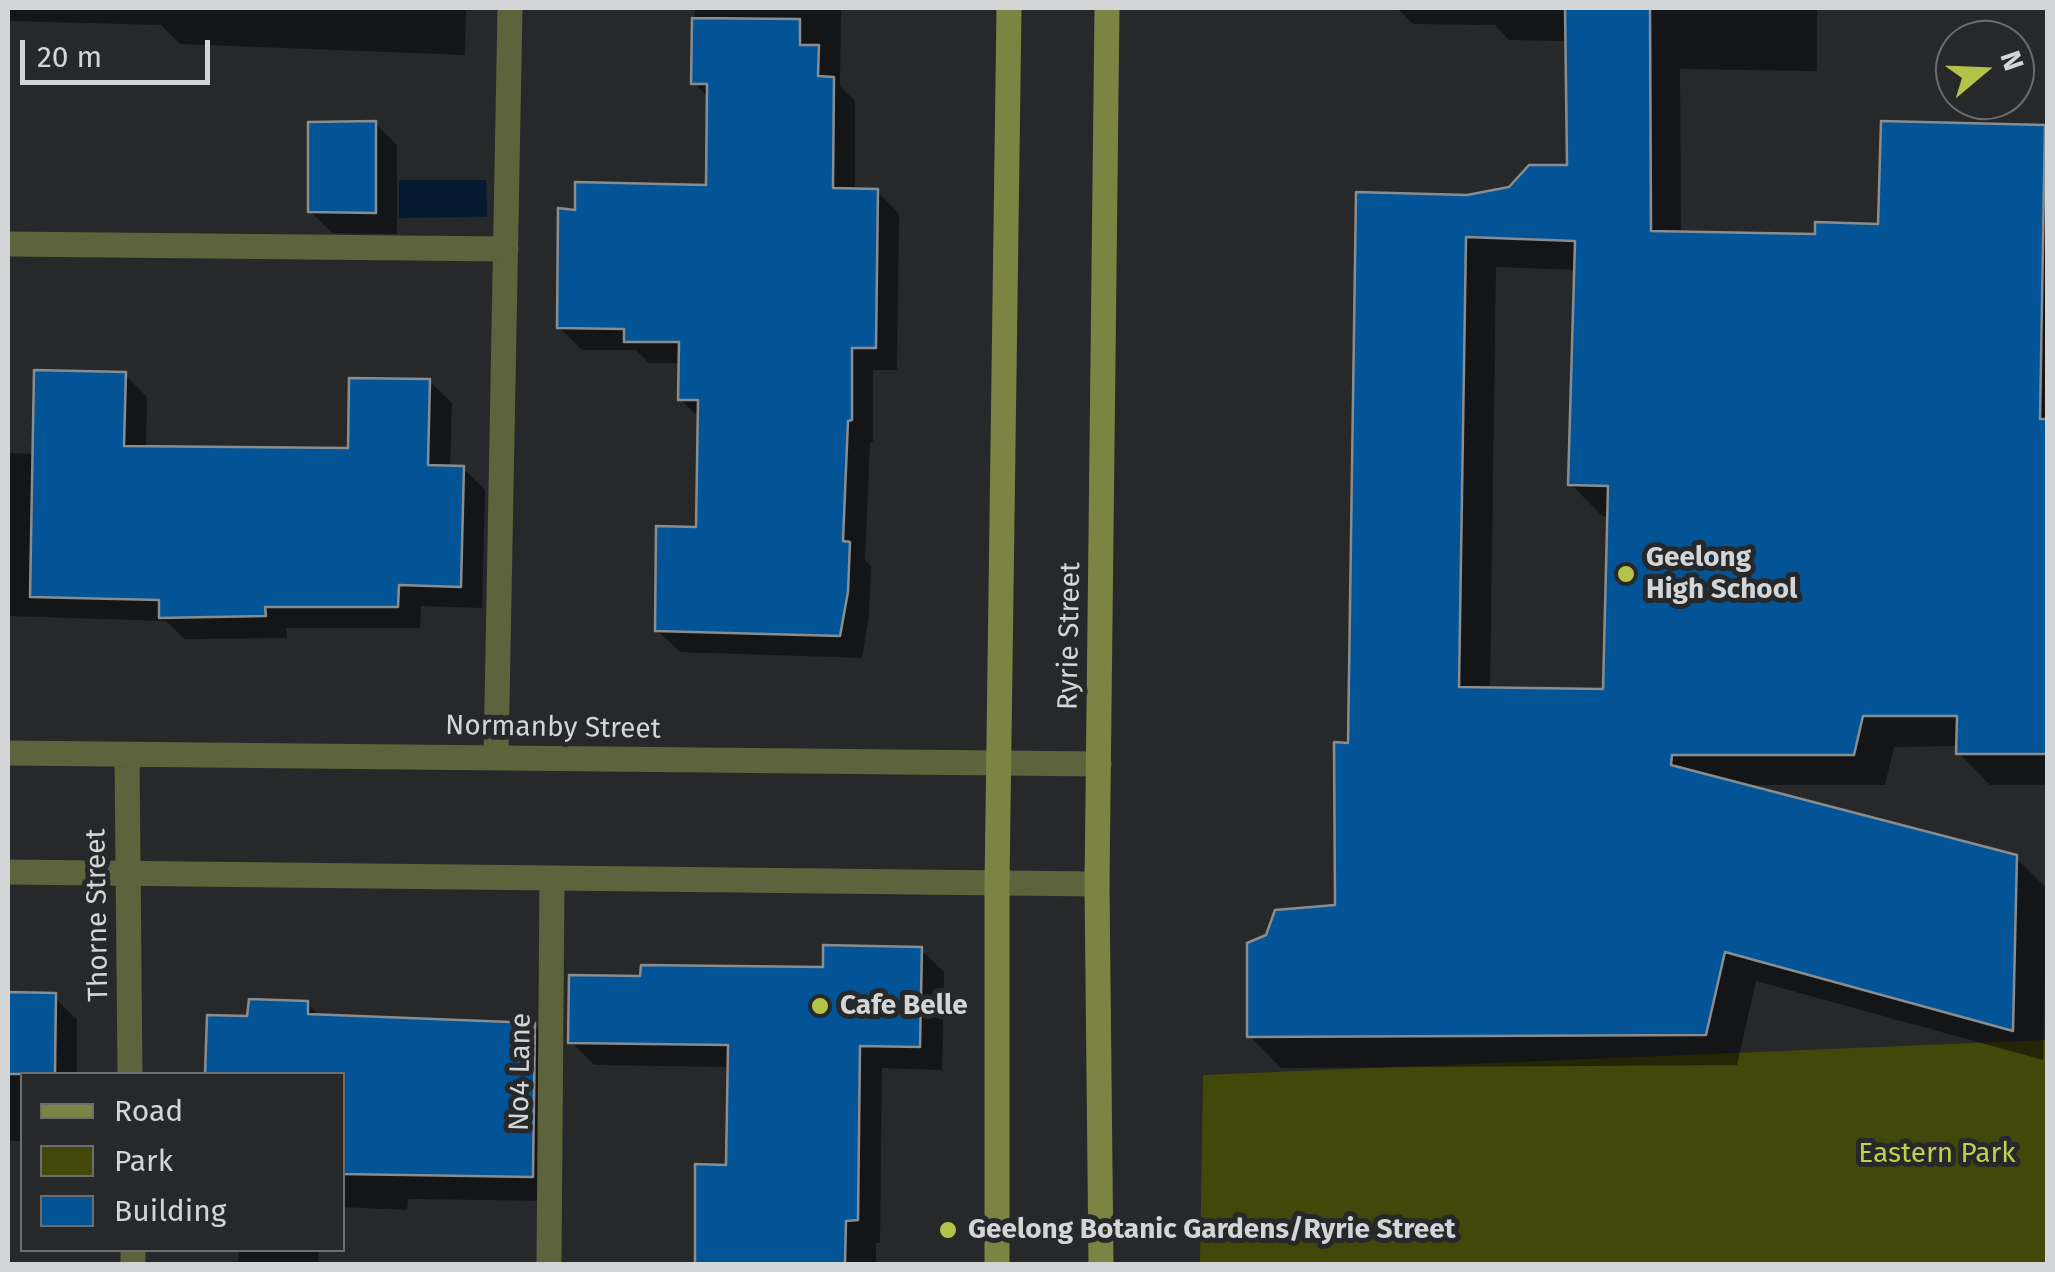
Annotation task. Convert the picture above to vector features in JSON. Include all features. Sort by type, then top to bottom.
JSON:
[{"type":"main road","points":[[997,1264],[996,884],[1009,8]]},
{"type":"main road","name":"Ryrie Street","points":[[1101,1264],[1096,884],[1107,8]]},
{"type":"street","points":[[496,757],[510,8]]},
{"type":"street","points":[[8,244],[506,248]]},
{"type":"street","name":"Normanby Street","points":[[8,753],[1098,764]]},
{"type":"street","name":"Thorne Street","points":[[128,754],[130,1072]]},
{"type":"street","points":[[8,872],[1096,884]]},
{"type":"street","name":"No4 Lane","points":[[549,1264],[552,880]]},
{"type":"green space","name":"Eastern Park","points":[[2047,1040],[2047,1264],[1200,1264],[1203,1075]]},
{"type":"water","points":[[399,180],[486,180],[487,217],[399,218]]},
{"type":"building","points":[[1565,8],[1650,8],[1651,231],[1815,234],[1815,222],[1878,224],[1881,121],[2045,125],[2040,419],[2048,419],[2048,754],[1956,754],[1957,716],[1863,716],[1854,755],[1672,755],[1671,765],[2017,855],[2013,1031],[1725,952],[1706,1035],[1247,1037],[1247,943],[1266,935],[1275,910],[1335,905],[1334,742],[1348,743],[1356,192],[1467,195],[1509,187],[1529,165],[1567,165]],"holes":[[[1466,237],[1575,241],[1568,485],[1608,486],[1603,689],[1459,687]]]},
{"type":"building","points":[[692,18],[800,19],[800,45],[819,45],[818,76],[834,77],[833,188],[878,189],[876,348],[852,348],[852,420],[848,421],[843,541],[850,542],[848,592],[840,636],[655,631],[656,526],[696,527],[698,400],[678,400],[679,342],[624,342],[624,329],[557,328],[558,208],[575,210],[575,182],[706,185],[707,84],[691,84]]},
{"type":"building","points":[[376,121],[376,213],[308,212],[308,122]]},
{"type":"building","points":[[34,370],[126,372],[124,446],[348,448],[349,378],[430,379],[428,465],[464,466],[461,587],[399,585],[398,607],[265,607],[266,616],[159,618],[159,600],[30,597]]},
{"type":"building","points":[[823,945],[922,947],[920,1047],[860,1046],[858,1220],[846,1221],[845,1264],[695,1264],[695,1164],[726,1165],[728,1045],[568,1043],[569,975],[640,976],[641,965],[823,967]]},
{"type":"building","points":[[8,992],[56,993],[55,1072],[8,1074]]},
{"type":"building","points":[[249,999],[308,1001],[308,1014],[535,1023],[533,1177],[345,1174],[345,1072],[205,1072],[207,1015],[247,1016]]},
{"type":"place","name":"Geelong High School","points":[[1626,574]]},
{"type":"place","name":"Cafe Belle","points":[[820,1006]]},
{"type":"place","name":"Geelong Botanic Gardens/Ryrie Street","points":[[948,1230]]}]
